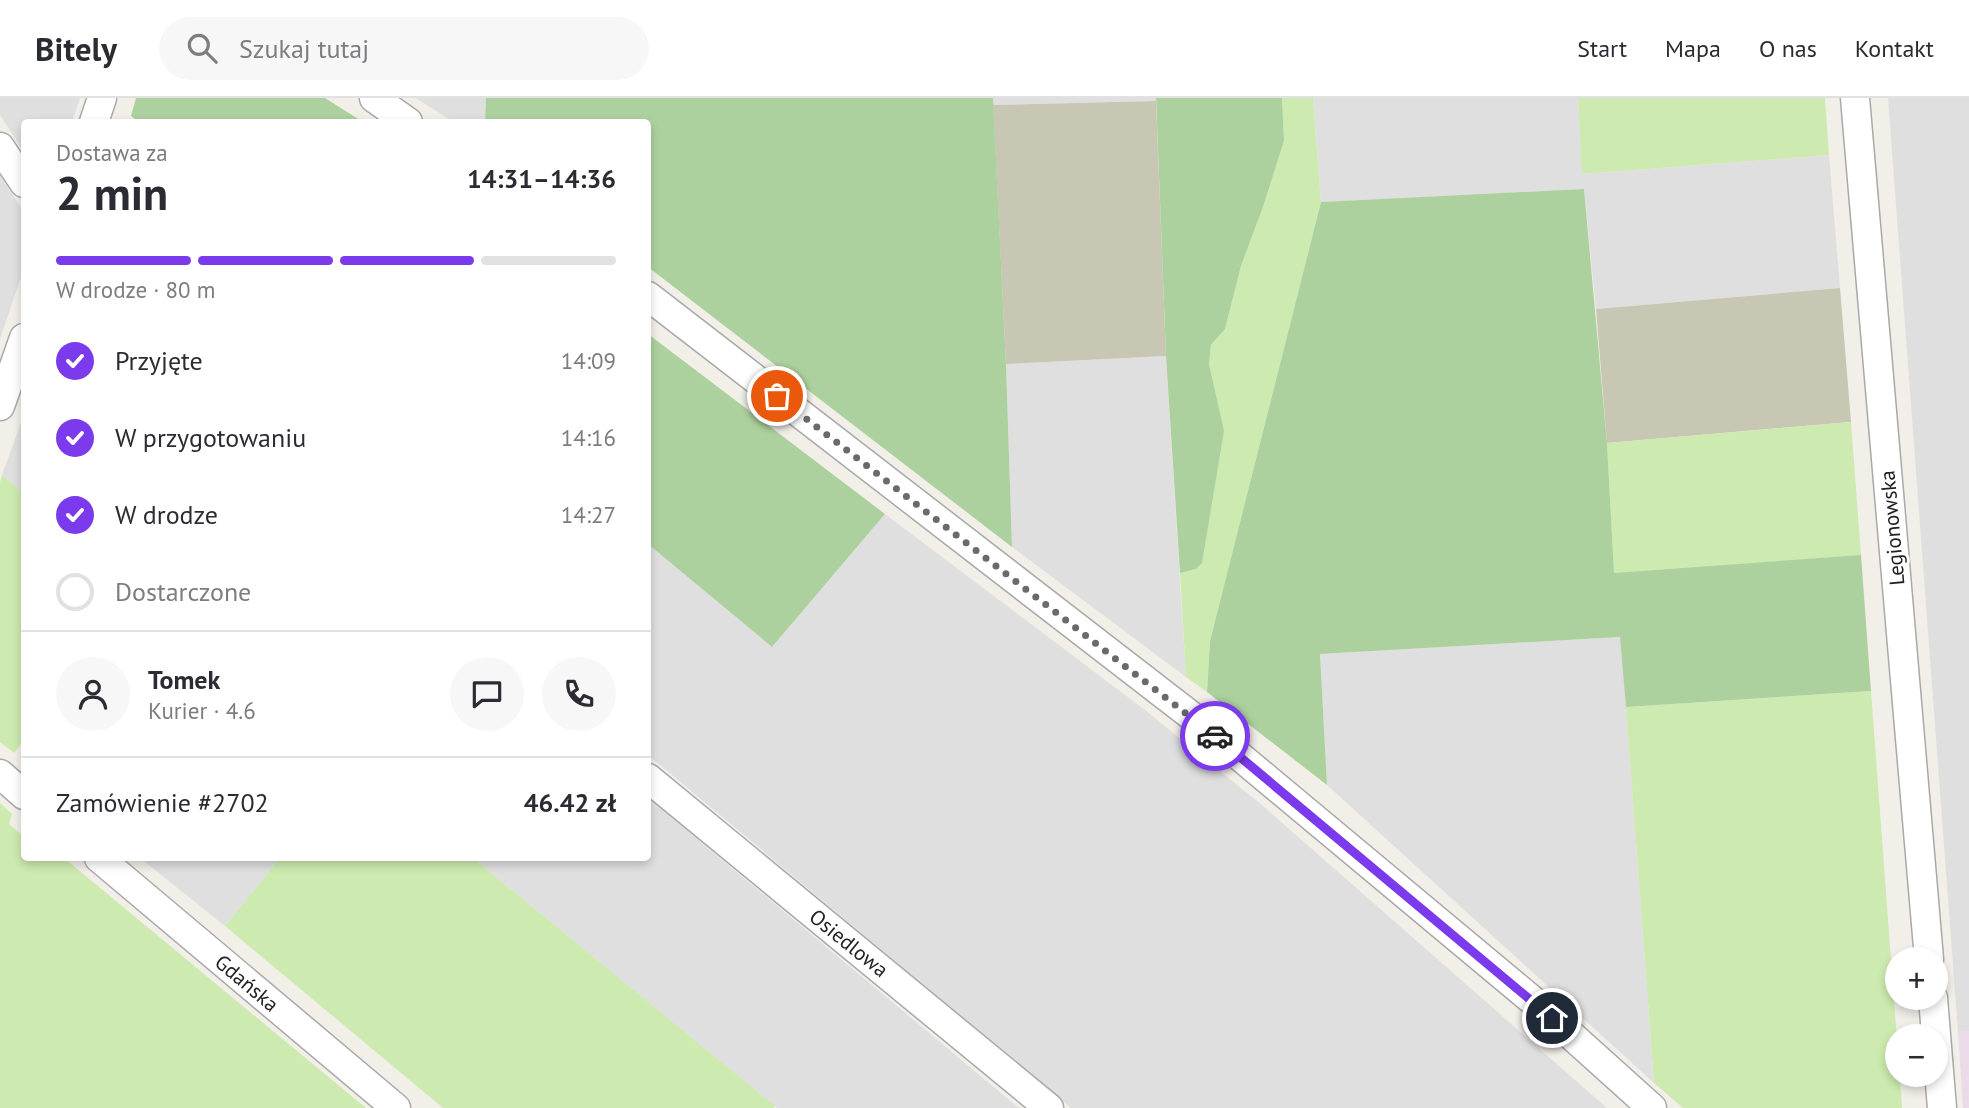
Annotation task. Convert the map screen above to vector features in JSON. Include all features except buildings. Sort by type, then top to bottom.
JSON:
[{"type":"street","points":[[95,119],[102,98]]},
{"type":"street","points":[[374,98],[404,119]]},
{"type":"street","name":"Legionowska","points":[[1855,98],[1928,947]]},
{"type":"street","points":[[0,147],[21,178]]},
{"type":"street","points":[[651,298],[1189,714],[1532,999],[1652,1108]]},
{"type":"street","points":[[0,406],[21,346]]},
{"type":"street","points":[[0,774],[21,792]]},
{"type":"street","name":"Osiedlowa","points":[[651,780],[1049,1108]]},
{"type":"street","name":"Gdańska","points":[[103,861],[396,1108]]},
{"type":"street","points":[[1934,1010],[1942,1108]]},
{"type":"shaded area","points":[[0,98],[80,98],[73,119],[21,119],[21,147],[0,115]]},
{"type":"shaded area","points":[[416,98],[486,98],[485,119],[448,119]]},
{"type":"shaded area","points":[[993,98],[1156,98],[1156,101],[993,105]]},
{"type":"shaded area","points":[[1313,98],[1578,98],[1583,174],[1829,155],[1840,288],[1596,309],[1584,189],[1321,202]]},
{"type":"shaded area","points":[[1888,98],[1969,98],[1969,1031],[1958,1032]]},
{"type":"shaded area","points":[[1156,101],[1166,356],[1006,364],[993,105]]},
{"type":"shaded area","points":[[0,176],[21,208],[21,277],[0,339]]},
{"type":"shaded area","points":[[1840,288],[1851,422],[1607,443],[1596,309]]},
{"type":"shaded area","points":[[1166,356],[1186,677],[1012,547],[1006,364]]},
{"type":"shaded area","points":[[21,423],[21,491],[2,475]]},
{"type":"shaded area","points":[[885,514],[1145,710],[1263,806],[1607,1108],[1071,1108],[651,758],[651,546],[772,647]]},
{"type":"shaded area","points":[[1621,637],[1654,1083],[1327,785],[1320,654]]},
{"type":"shaded area","points":[[651,801],[1019,1108],[777,1108],[477,861],[651,861]]},
{"type":"shaded area","points":[[144,861],[278,861],[225,926]]},
{"type":"shaded area","points":[[1969,1031],[1969,1108],[1963,1108],[1958,1032]]},
{"type":"green space","points":[[136,98],[325,98],[358,119],[135,119],[131,116]]},
{"type":"green space","points":[[486,98],[993,98],[1012,547],[651,269],[651,119],[485,119]]},
{"type":"green space","points":[[1156,98],[1282,98],[1284,141],[1241,266],[1225,329],[1211,345],[1209,364],[1224,431],[1202,563],[1196,569],[1180,573],[1166,356]]},
{"type":"green space","points":[[1282,98],[1313,98],[1321,202],[1210,641],[1207,692],[1186,677],[1180,573],[1196,569],[1215,393],[1209,364],[1211,345],[1225,329],[1241,266],[1284,141]]},
{"type":"green space","points":[[1578,98],[1825,98],[1829,155],[1582,174]]},
{"type":"green space","points":[[1584,189],[1607,443],[1614,573],[1861,555],[1871,691],[1626,707],[1620,637],[1320,654],[1327,785],[1207,692],[1210,641],[1321,202]]},
{"type":"green space","points":[[651,336],[885,514],[772,647],[651,546]]},
{"type":"green space","points":[[1851,422],[1861,555],[1614,574],[1607,443]]},
{"type":"green space","points":[[2,475],[21,491],[21,744],[14,753],[0,742]]},
{"type":"green space","points":[[1871,691],[1890,947],[1885,947],[1885,1010],[1895,1010],[1896,1024],[1885,1024],[1885,1087],[1901,1087],[1902,1108],[1683,1108],[1654,1083],[1626,707]]},
{"type":"green space","points":[[0,803],[12,814],[9,824],[21,834],[21,861],[68,861],[366,1108],[0,1108]]},
{"type":"green space","points":[[278,861],[477,861],[775,1106],[443,1108],[225,926]]},
{"type":"way so far","points":[[777,396],[1215,736]]},
{"type":"route","points":[[1215,736],[1552,1018]]}]
